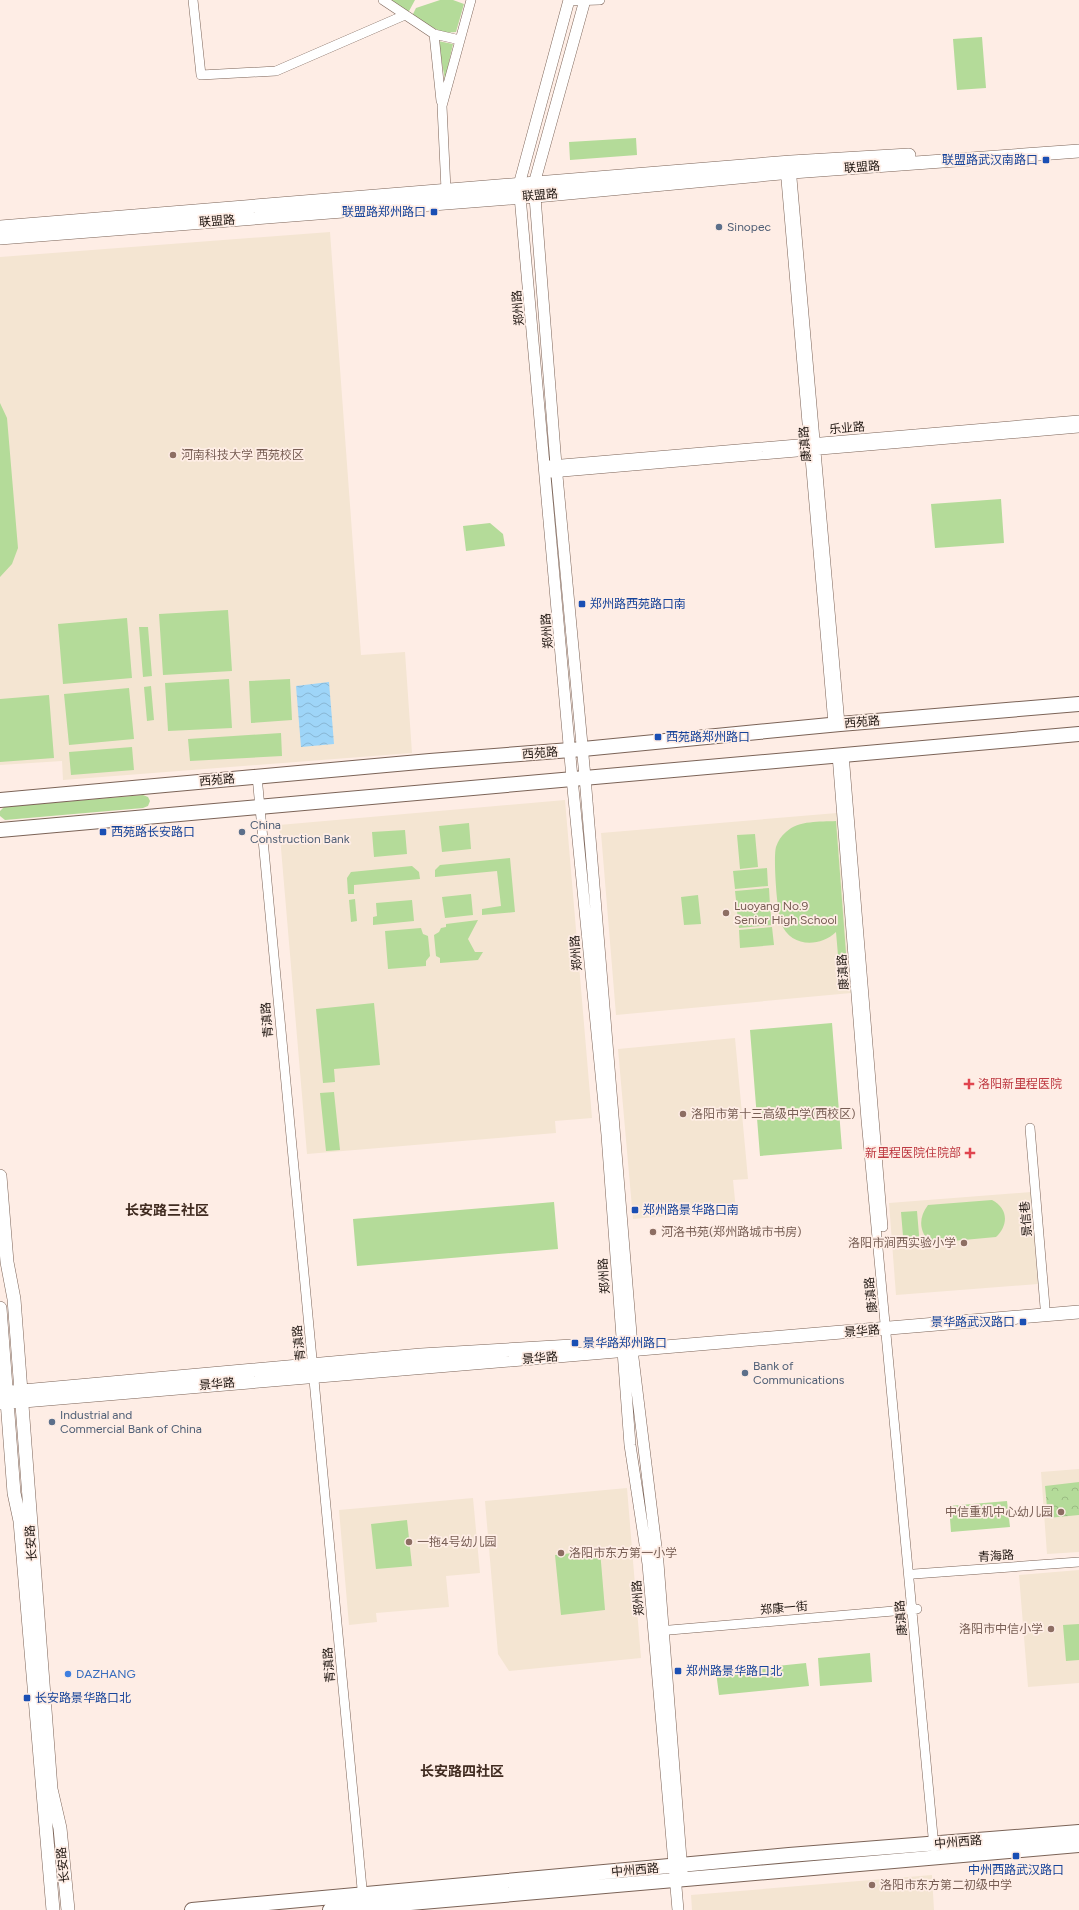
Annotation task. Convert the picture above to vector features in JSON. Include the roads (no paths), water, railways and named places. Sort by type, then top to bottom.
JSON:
[{"type":"main road","name":"联盟路","points":[[0,238],[1079,142]]},
{"type":"main road","name":"联盟路","points":[[788,168],[1079,151]]},
{"type":"main road","name":"联盟路","points":[[0,227],[446,190],[520,191]]},
{"type":"main road","name":"西苑路","points":[[0,800],[257,776],[576,750],[837,724],[1079,704]]},
{"type":"main road","points":[[0,830],[1079,734]]},
{"type":"main road","name":"长安路","points":[[0,1176],[8,1262],[14,1299],[51,1789],[60,1828],[68,1910]]},
{"type":"main road","name":"景华路","points":[[3,1398],[314,1371],[627,1347],[889,1324],[1079,1304]]},
{"type":"main road","name":"长安路","points":[[0,1308],[3,1398],[14,1493],[20,1521],[53,1910]]},
{"type":"main road","name":"景华路","points":[[889,1324],[1079,1312]]},
{"type":"main road","name":"中州西路","points":[[192,1910],[363,1900],[678,1873],[937,1850],[1079,1832]]},
{"type":"main road","name":"中州西路","points":[[937,1850],[1079,1845]]},
{"type":"main road","name":"中州西路","points":[[330,1910],[363,1900]]},
{"type":"street","points":[[193,0],[201,75],[276,71],[405,15]]},
{"type":"street","points":[[383,0],[434,34],[460,40]]},
{"type":"street","points":[[442,106],[471,0]]},
{"type":"street","points":[[569,1],[600,0]]},
{"type":"street","name":"郑州路","points":[[569,1],[520,191],[545,469],[579,778],[607,1135],[627,1347],[630,1445],[659,1631],[678,1873],[678,1910]]},
{"type":"street","name":"郑州路","points":[[576,750],[557,469],[535,190],[584,1]]},
{"type":"street","points":[[434,34],[442,106],[446,190]]},
{"type":"street","name":"康滇路","points":[[788,168],[837,724]]},
{"type":"street","name":"乐业路","points":[[813,447],[1079,420]]},
{"type":"street","name":"乐业路","points":[[545,469],[813,447],[1079,428]]},
{"type":"street","name":"康滇路","points":[[840,755],[866,1120],[889,1324],[914,1574],[915,1609]]},
{"type":"street","name":"青滇路","points":[[257,776],[363,1900]]},
{"type":"street","name":"景信巷","points":[[1030,1128],[1045,1307]]},
{"type":"street","name":"康滇路","points":[[889,1324],[937,1850]]},
{"type":"street","name":"青海路","points":[[914,1574],[1079,1562]]},
{"type":"street","name":"郑康一街","points":[[659,1631],[915,1609]]},
{"type":"street","name":"郑州路","points":[[678,1873],[685,1910]]},
{"type":"water","points":[[329,682],[334,744],[301,747],[296,686]]},
{"type":"place","name":"联盟路武汉南路口","points":[[1046,160]]},
{"type":"place","name":"联盟路郑州路口","points":[[434,212]]},
{"type":"place","name":"Sinopec","points":[[719,227]]},
{"type":"place","name":"河南科技大学 西苑校区","points":[[173,455]]},
{"type":"place","name":"郑州路西苑路口南","points":[[582,604]]},
{"type":"place","name":"西苑路郑州路口","points":[[658,737]]},
{"type":"place","name":"西苑路长安路口","points":[[103,832]]},
{"type":"place","name":"China Construction Bank","points":[[242,832]]},
{"type":"place","name":"Luoyang No.9 Senior High School","points":[[726,913]]},
{"type":"place","name":"洛阳新里程医院","points":[[969,1084]]},
{"type":"place","name":"洛阳市第十三高级中学(西校区)","points":[[683,1114]]},
{"type":"place","name":"新里程医院住院部","points":[[970,1153]]},
{"type":"place","name":"郑州路景华路口南","points":[[635,1210]]},
{"type":"place","name":"河洛书苑(郑州路城市书房)","points":[[653,1232]]},
{"type":"place","name":"洛阳市涧西实验小学","points":[[964,1243]]},
{"type":"place","name":"景华路武汉路口","points":[[1023,1322]]},
{"type":"place","name":"景华路郑州路口","points":[[575,1343]]},
{"type":"place","name":"Bank of Communications","points":[[745,1373]]},
{"type":"place","name":"Industrial and Commercial Bank of China","points":[[52,1422]]},
{"type":"place","name":"中信重机中心幼儿园","points":[[1061,1512]]},
{"type":"place","name":"一拖4号幼儿园","points":[[409,1542]]},
{"type":"place","name":"洛阳市东方第一小学","points":[[561,1553]]},
{"type":"place","name":"洛阳市中信小学","points":[[1051,1629]]},
{"type":"place","name":"郑州路景华路口北","points":[[678,1671]]},
{"type":"place","name":"DAZHANG","points":[[68,1674]]},
{"type":"place","name":"长安路景华路口北","points":[[27,1698]]},
{"type":"place","name":"中州西路武汉路口","points":[[1016,1856]]},
{"type":"place","name":"洛阳市东方第二初级中学","points":[[872,1885]]},
{"type":"district","name":"长安路三社区","points":[[167,1210]]},
{"type":"district","name":"长安路四社区","points":[[462,1771]]}]
